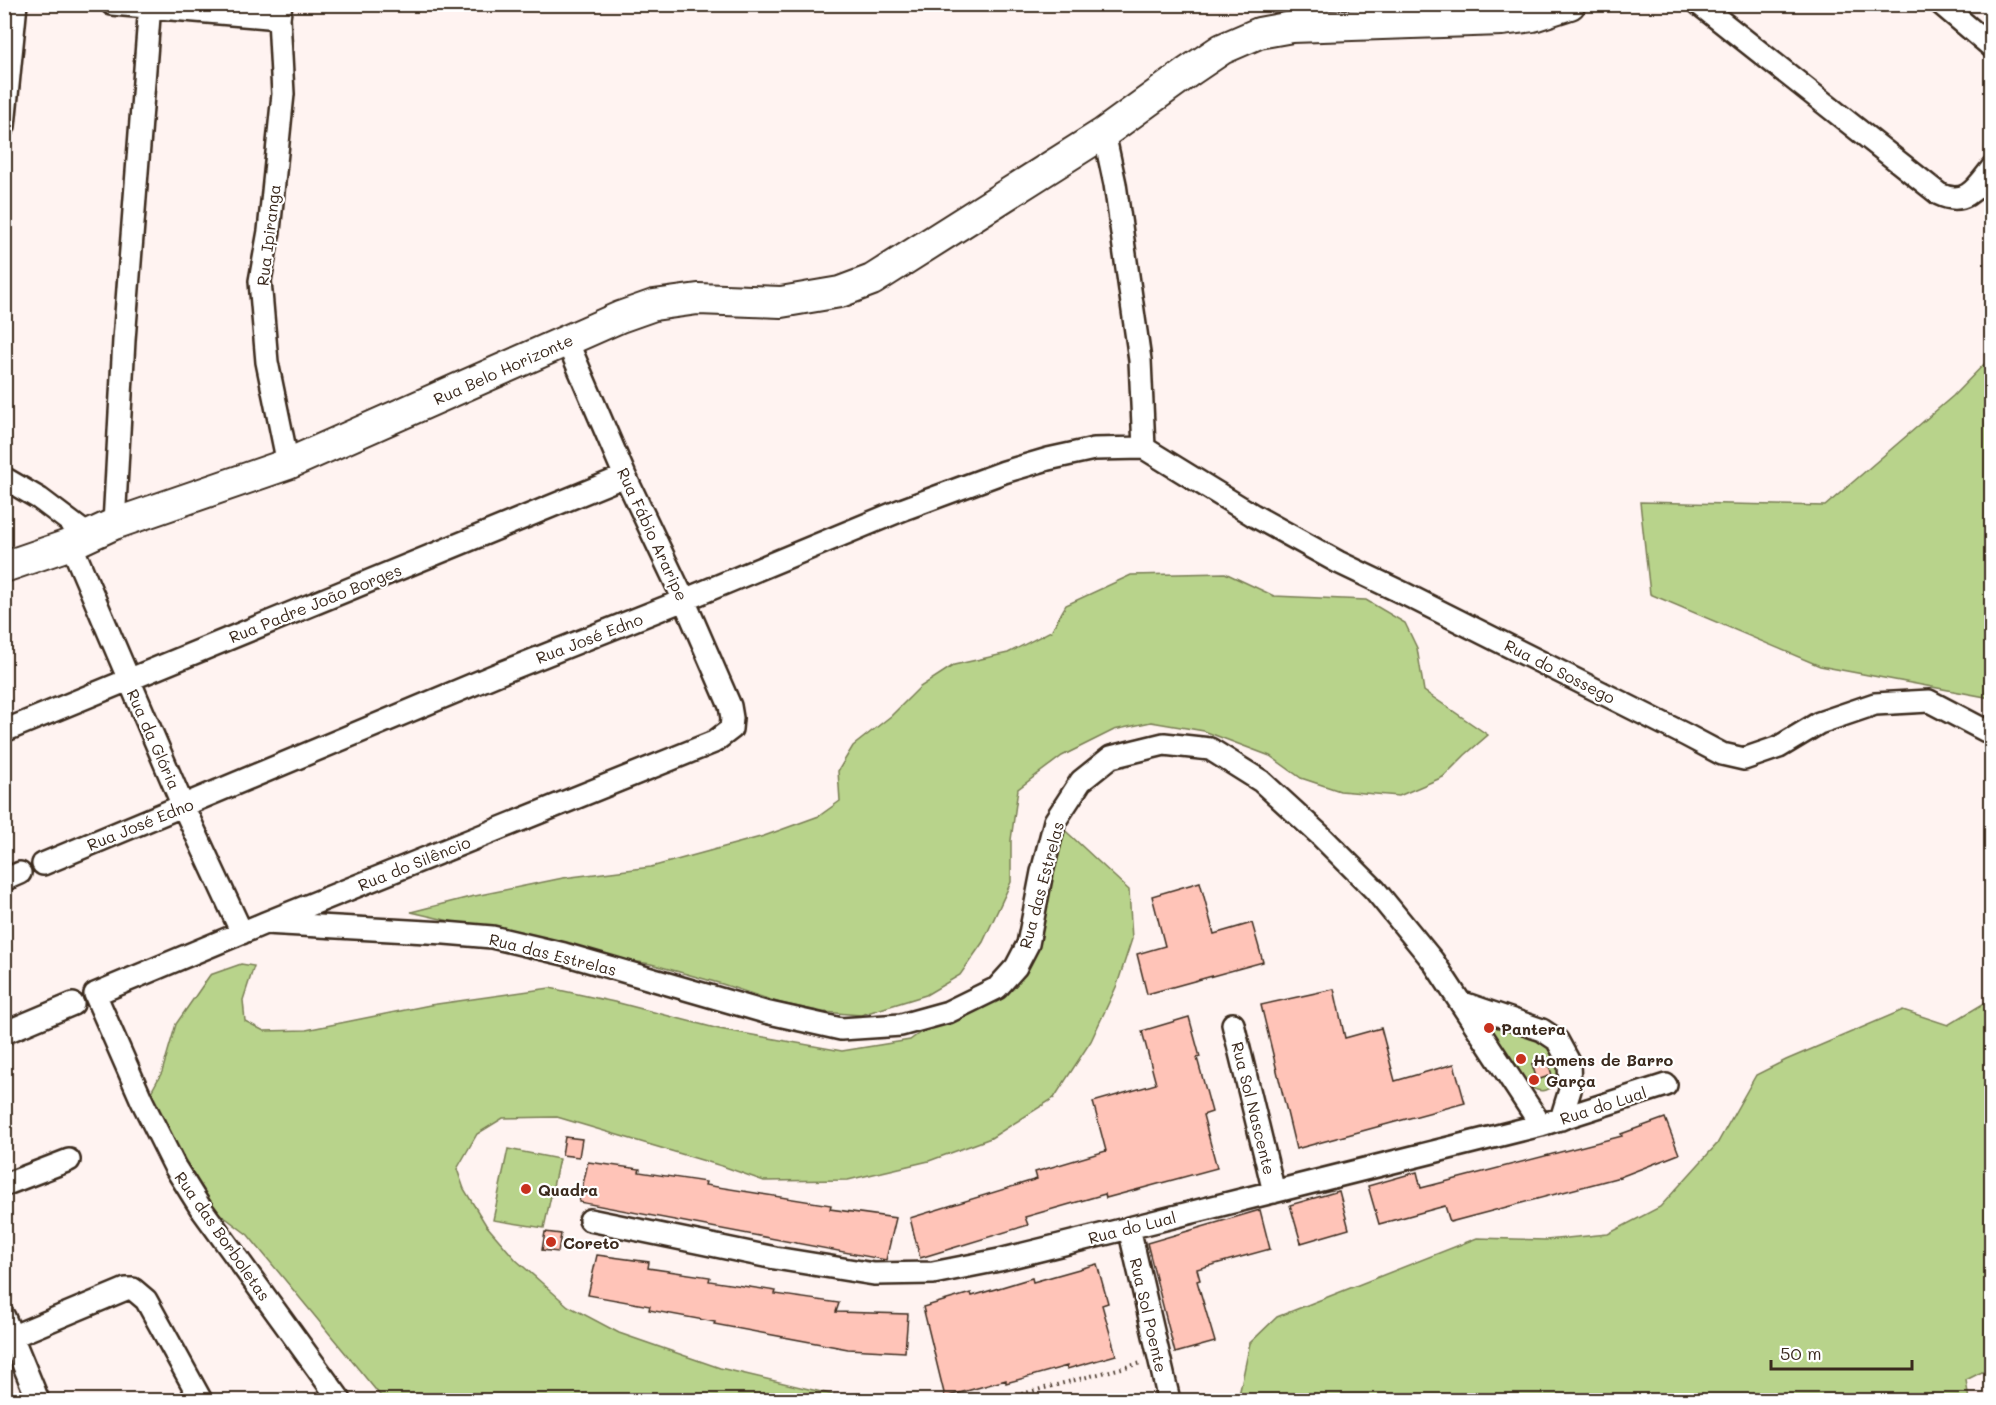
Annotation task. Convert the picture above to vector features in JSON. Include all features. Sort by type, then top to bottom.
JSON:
[{"type":"street","points":[[4,126],[16,4]]},
{"type":"street","points":[[112,4],[280,11]]},
{"type":"street","name":"Rua Belo Horizonte","points":[[4,567],[288,464],[620,317],[654,305],[698,299],[781,302],[840,292],[872,280],[1104,133],[1222,49],[1259,33],[1292,27],[1488,13],[1533,16],[1570,4]]},
{"type":"street","points":[[1699,4],[1939,194],[1948,199],[1963,198],[1975,189],[1992,168]]},
{"type":"street","points":[[1941,4],[1992,46]]},
{"type":"street","points":[[4,478],[40,499],[91,535],[124,340],[150,7]]},
{"type":"street","name":"Rua Ipiranga","points":[[280,11],[283,94],[270,219],[260,281],[267,362],[288,464]]},
{"type":"street","points":[[1104,133],[1115,184],[1140,360],[1144,448]]},
{"type":"street","name":"Rua Fábio Araripe","points":[[567,341],[625,476],[684,600],[730,706],[731,729]]},
{"type":"street","name":"Rua José Edno","points":[[43,864],[498,674],[904,509],[1004,472],[1048,459],[1094,449],[1144,448]]},
{"type":"street","name":"Rua do Sossego","points":[[1144,448],[1253,515],[1338,562],[1722,754],[1744,759],[1779,747],[1819,723],[1875,704],[1929,701],[1992,734]]},
{"type":"street","name":"Rua Padre João Borges","points":[[4,731],[625,476]]},
{"type":"street","name":"Rua da Glória","points":[[91,535],[128,680],[242,933]]},
{"type":"street","name":"Rua do Silêncio","points":[[95,994],[714,742],[731,729]]},
{"type":"street","name":"Rua das Estrelas","points":[[265,923],[492,937],[564,954],[765,1012],[841,1029],[901,1025],[948,1012],[997,988],[1016,967],[1028,944],[1055,821],[1081,781],[1112,757],[1164,744],[1210,749],[1261,781],[1375,890],[1433,961],[1460,1002],[1551,1122]]},
{"type":"street","name":"Rua das Borboletas","points":[[95,994],[142,1101],[175,1167],[200,1207],[340,1401]]},
{"type":"street","points":[[1460,1002],[1542,1030],[1557,1040],[1569,1062],[1570,1090],[1551,1122]]},
{"type":"street","points":[[4,1033],[73,1004]]},
{"type":"street","name":"Rua Sol Nascente","points":[[1233,1024],[1274,1192]]},
{"type":"street","name":"Rua do Lual","points":[[590,1220],[874,1274],[933,1273],[999,1260],[1551,1122],[1666,1085]]},
{"type":"street","points":[[4,1185],[69,1160]]},
{"type":"street","name":"Rua Sol Poente","points":[[1129,1228],[1169,1401]]},
{"type":"street","points":[[9,1339],[126,1288],[133,1289],[146,1300],[201,1401]]},
{"type":"street","points":[[4,1317],[9,1339],[38,1401]]},
{"type":"path","points":[[1010,1396],[1159,1358]]},
{"type":"green space","points":[[1991,357],[1991,698],[1820,666],[1650,594],[1640,502],[1825,506],[1953,396]]},
{"type":"green space","points":[[1225,573],[1274,596],[1366,600],[1405,623],[1417,648],[1424,691],[1488,735],[1443,777],[1399,796],[1340,791],[1301,778],[1270,756],[1204,731],[1151,722],[1114,730],[1062,756],[1018,789],[1011,840],[1011,882],[983,942],[960,975],[926,995],[861,1015],[823,1012],[780,1003],[651,964],[606,957],[411,912],[563,878],[651,867],[764,836],[819,816],[840,801],[838,771],[853,746],[891,716],[920,687],[954,665],[1008,653],[1051,631],[1066,605],[1131,575]]},
{"type":"green space","points":[[1055,821],[1129,890],[1132,939],[1117,985],[1091,1041],[1054,1098],[991,1138],[929,1161],[848,1180],[764,1181],[725,1167],[557,1117],[503,1118],[477,1134],[457,1169],[464,1189],[486,1225],[516,1260],[568,1306],[619,1333],[720,1368],[849,1400],[384,1400],[248,1235],[211,1207],[187,1168],[150,1094],[162,1072],[176,1024],[210,975],[241,964],[254,966],[243,1000],[245,1021],[264,1031],[306,1030],[430,1005],[550,988],[719,1029],[842,1051],[910,1040],[1016,967]]},
{"type":"green space","points":[[1991,999],[1991,1371],[1982,1372],[1966,1380],[1969,1400],[1238,1400],[1250,1343],[1277,1317],[1477,1238],[1546,1240],[1608,1234],[1660,1207],[1717,1144],[1756,1075],[1903,1010],[1948,1025]]},
{"type":"green space","points":[[1486,1022],[1517,1031],[1548,1047],[1555,1055],[1560,1078],[1544,1091],[1531,1087],[1516,1071]]},
{"type":"green space","name":"Quadra","points":[[508,1149],[559,1159],[544,1228],[493,1220]]},
{"type":"building","points":[[1200,882],[1214,934],[1252,923],[1263,962],[1147,994],[1137,954],[1165,946],[1152,896]]},
{"type":"building","points":[[1334,989],[1345,1038],[1381,1028],[1395,1081],[1454,1064],[1465,1103],[1296,1149],[1261,1005]]},
{"type":"building","points":[[1189,1017],[1200,1057],[1197,1058],[1212,1112],[1203,1115],[1217,1168],[1106,1198],[1105,1194],[1025,1217],[1028,1225],[920,1258],[910,1218],[1037,1179],[1035,1172],[1106,1151],[1093,1102],[1156,1084],[1142,1031]]},
{"type":"building","points":[[1547,1059],[1552,1075],[1537,1080],[1532,1064]]},
{"type":"building","points":[[1665,1118],[1679,1154],[1620,1177],[1450,1222],[1445,1206],[1379,1224],[1368,1186],[1417,1172],[1421,1188],[1622,1136],[1621,1134]]},
{"type":"building","points":[[565,1137],[582,1139],[579,1157],[562,1155]]},
{"type":"building","points":[[588,1162],[706,1182],[705,1185],[831,1205],[830,1209],[896,1218],[886,1260],[579,1202]]},
{"type":"building","points":[[1339,1191],[1349,1229],[1301,1243],[1290,1205]]},
{"type":"building","points":[[1260,1210],[1270,1249],[1197,1269],[1200,1280],[1197,1281],[1215,1342],[1175,1353],[1147,1243]]},
{"type":"building","name":"Coreto","points":[[545,1232],[561,1234],[558,1252],[542,1250]]},
{"type":"building","points":[[597,1255],[649,1262],[648,1268],[710,1277],[709,1281],[776,1291],[775,1294],[839,1303],[836,1312],[908,1314],[905,1352],[848,1349],[714,1324],[715,1322],[649,1310],[650,1306],[588,1295]]},
{"type":"building","points":[[1097,1264],[1108,1303],[1102,1305],[1116,1355],[1006,1383],[1006,1380],[945,1397],[923,1307],[971,1293],[972,1296],[1032,1278],[1033,1282]]},
{"type":"place","name":"Pantera","points":[[1489,1028]]},
{"type":"place","name":"Homens de Barro","points":[[1521,1059]]},
{"type":"place","name":"Garça","points":[[1534,1080]]},
{"type":"place","name":"Quadra","points":[[526,1189]]},
{"type":"place","name":"Coreto","points":[[551,1242]]}]
